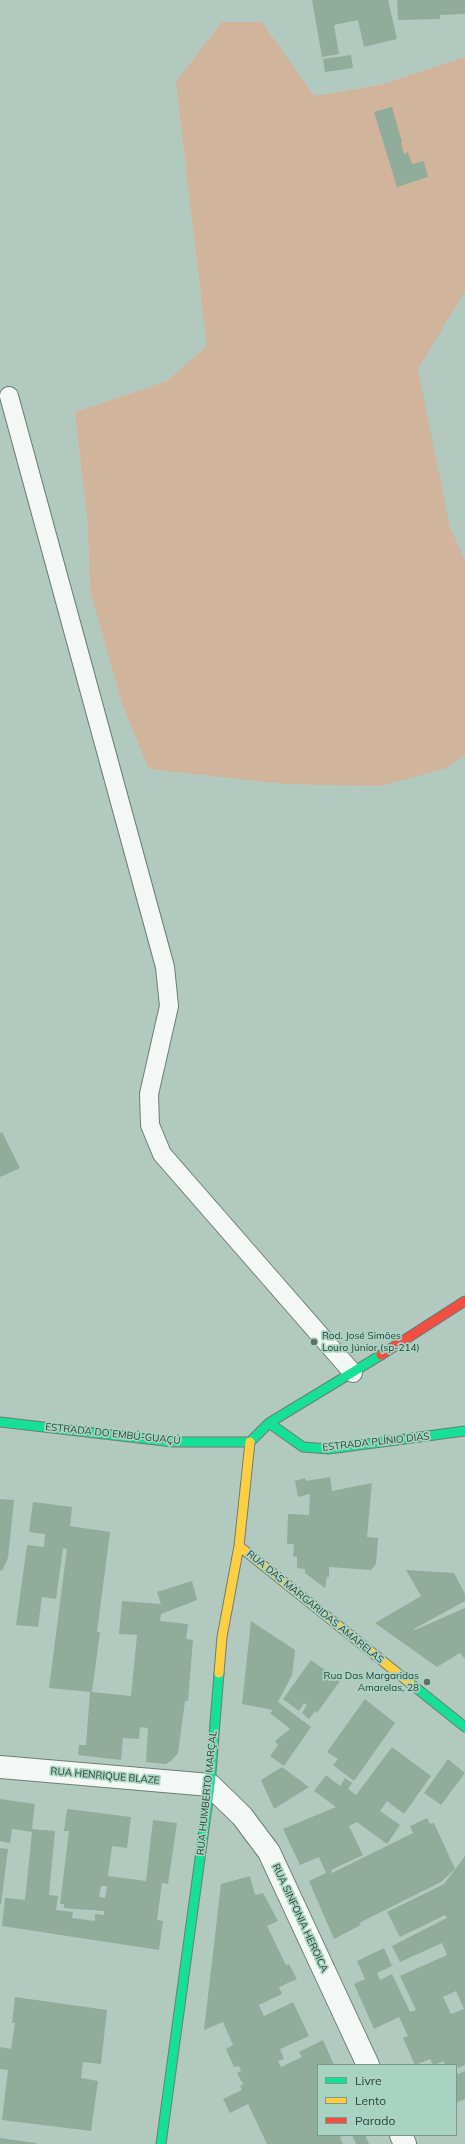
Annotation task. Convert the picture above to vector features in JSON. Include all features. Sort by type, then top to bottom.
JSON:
[{"type":"street","points":[[250,1442],[269,1423],[353,1373],[465,1301]]},
{"type":"street","name":"ESTRADA DO EMBÚ-GUAÇÚ","points":[[0,1422],[173,1442],[250,1442]]},
{"type":"street","name":"ESTRADA PLÍNIO DIAS","points":[[269,1423],[303,1447],[329,1449],[465,1431]]},
{"type":"street","name":"RUA HUMBERTO MARÇAL","points":[[161,2144],[210,1785],[222,1637],[239,1546],[250,1442]]},
{"type":"street","name":"RUA DAS MARGARIDAS AMARELAS","points":[[239,1546],[465,1727]]},
{"type":"street","name":"RUA HENRIQUE BLAZE","points":[[0,1767],[210,1785]]},
{"type":"street","name":"RUA SINFONIA HEROICA","points":[[210,1785],[242,1816],[269,1852],[368,2064]]},
{"type":"lane","points":[[9,396],[165,967],[169,1006],[149,1094],[150,1125],[162,1154],[353,1373]]},
{"type":"shaded area","points":[[222,22],[262,22],[314,96],[380,85],[465,57],[465,291],[418,369],[450,527],[465,561],[465,755],[447,768],[381,786],[284,784],[149,769],[122,703],[90,590],[88,524],[75,412],[167,381],[207,346],[176,82]]},
{"type":"building","points":[[312,0],[388,0],[397,39],[364,47],[358,20],[334,25],[339,54],[322,57]]},
{"type":"building","points":[[397,0],[465,0],[465,14],[440,15],[440,19],[398,20]]},
{"type":"building","points":[[351,55],[353,68],[325,72],[323,59]]},
{"type":"building","points":[[392,107],[404,154],[408,152],[412,164],[424,161],[428,177],[397,187],[374,112]]},
{"type":"building","points":[[2,1132],[20,1168],[0,1177],[0,1133]]},
{"type":"building","points":[[330,1477],[332,1491],[372,1483],[367,1537],[378,1538],[376,1564],[371,1570],[329,1567],[329,1577],[327,1577],[325,1588],[305,1573],[305,1569],[297,1568],[297,1557],[293,1556],[294,1544],[287,1544],[288,1514],[309,1515],[310,1494],[298,1497],[295,1481],[305,1478],[306,1481]]},
{"type":"building","points":[[0,1499],[14,1500],[8,1558],[2,1571],[0,1570]]},
{"type":"building","points":[[33,1502],[72,1507],[70,1526],[110,1532],[97,1632],[100,1632],[92,1692],[131,1696],[137,1635],[119,1634],[122,1601],[161,1604],[157,1592],[192,1581],[197,1600],[161,1614],[160,1621],[188,1624],[186,1639],[193,1640],[188,1701],[185,1701],[178,1753],[166,1764],[146,1762],[148,1728],[140,1727],[139,1739],[123,1738],[121,1760],[78,1755],[79,1745],[86,1745],[90,1692],[49,1688],[67,1549],[63,1548],[56,1599],[42,1597],[38,1627],[16,1625],[27,1545],[44,1547],[45,1534],[29,1532]]},
{"type":"building","points":[[406,1570],[454,1573],[465,1594],[465,1601],[414,1629],[415,1630],[465,1608],[465,1659],[460,1653],[437,1667],[375,1623],[421,1596]]},
{"type":"building","points":[[251,1621],[295,1650],[292,1675],[278,1702],[311,1727],[284,1766],[270,1756],[278,1745],[275,1741],[290,1729],[270,1713],[273,1710],[242,1704]]},
{"type":"building","points":[[311,1660],[340,1681],[317,1713],[315,1711],[309,1719],[302,1713],[307,1705],[304,1703],[299,1711],[283,1699]]},
{"type":"building","points":[[365,1699],[395,1723],[354,1781],[333,1765],[338,1759],[327,1752]]},
{"type":"building","points":[[392,1747],[431,1776],[404,1814],[387,1801],[380,1811],[400,1825],[387,1844],[357,1822],[349,1826],[363,1855],[331,1870],[332,1873],[413,1833],[410,1826],[427,1818],[430,1824],[434,1823],[455,1869],[441,1882],[359,1923],[361,1925],[334,1939],[309,1881],[326,1873],[319,1857],[300,1865],[283,1829],[336,1807],[314,1791],[326,1775],[340,1786],[345,1778],[352,1783],[348,1789],[356,1795]]},
{"type":"building","points":[[448,1759],[465,1773],[441,1805],[424,1793]]},
{"type":"building","points":[[282,1767],[309,1787],[274,1809],[261,1780]]},
{"type":"building","points":[[0,1799],[35,1804],[32,1829],[55,1831],[49,1895],[58,1896],[56,1910],[73,1912],[72,1918],[95,1921],[95,1914],[104,1915],[104,1911],[64,1908],[64,1904],[60,1904],[69,1831],[64,1831],[67,1809],[131,1817],[127,1848],[112,1846],[108,1876],[146,1881],[153,1820],[177,1823],[168,1884],[162,1883],[157,1920],[163,1921],[159,1950],[2,1926],[5,1898],[25,1900],[32,1832],[12,1829],[10,1843],[0,1841]],"holes":[[[101,1886],[107,1886],[105,1898],[99,1897]]]},
{"type":"building","points":[[0,1848],[8,1849],[1,1904],[0,1904]]},
{"type":"building","points":[[465,1856],[465,2065],[458,2068],[457,2064],[445,2064],[444,2061],[432,2064],[430,2059],[415,2064],[403,2038],[408,2036],[399,2017],[374,2029],[354,1984],[365,1979],[357,1961],[384,1948],[392,1966],[377,1973],[380,1980],[392,1974],[410,2012],[416,2010],[400,1976],[447,1955],[442,1943],[400,1962],[392,1946],[447,1918],[445,1915],[400,1937],[387,1912],[444,1884]],"holes":[[[456,1991],[464,2009],[451,2014],[443,1997]]]},
{"type":"building","points":[[250,1876],[255,1895],[263,1893],[278,1921],[267,1926],[286,1965],[289,1964],[297,1979],[279,1987],[282,1994],[259,2005],[264,2016],[293,2002],[309,2036],[280,2049],[284,2059],[278,2061],[281,2067],[302,2057],[299,2052],[323,2040],[334,2064],[317,2064],[317,2136],[343,2136],[340,2137],[343,2144],[267,2144],[248,2104],[230,2113],[223,2099],[242,2090],[240,2086],[243,2084],[237,2073],[241,2071],[239,2066],[234,2067],[226,2049],[233,2045],[223,2022],[204,2030],[221,1884]]},
{"type":"building","points":[[15,1997],[107,2010],[101,2064],[83,2062],[81,2078],[98,2081],[91,2131],[2,2120],[8,2070],[0,2069],[0,2047],[11,2049],[15,2023],[12,2023]]},
{"type":"building","points":[[465,2071],[465,2099],[457,2103],[457,2072],[458,2074]]},
{"type":"building","points":[[352,2136],[365,2136],[369,2144],[356,2144]]},
{"type":"building","points":[[0,2138],[36,2143],[36,2144],[0,2144]]},
{"type":"traffic: fast","points":[[0,1422],[173,1442],[250,1442],[269,1423],[381,1355]]},
{"type":"traffic: fast","points":[[269,1423],[303,1447],[329,1449],[465,1431]]},
{"type":"traffic: fast","points":[[161,2144],[210,1785],[219,1673]]},
{"type":"traffic: fast","points":[[410,1683],[465,1727]]},
{"type":"traffic: slow","points":[[219,1673],[222,1637],[239,1546],[250,1442]]},
{"type":"traffic: slow","points":[[239,1546],[410,1683]]},
{"type":"traffic: jam","points":[[381,1355],[465,1301]]},
{"type":"place","name":"Rod. José Simões Louro Júnior (sp-214)","points":[[314,1342]]},
{"type":"place","name":"Rua Das Margaridas Amarelas, 28","points":[[427,1682]]}]
